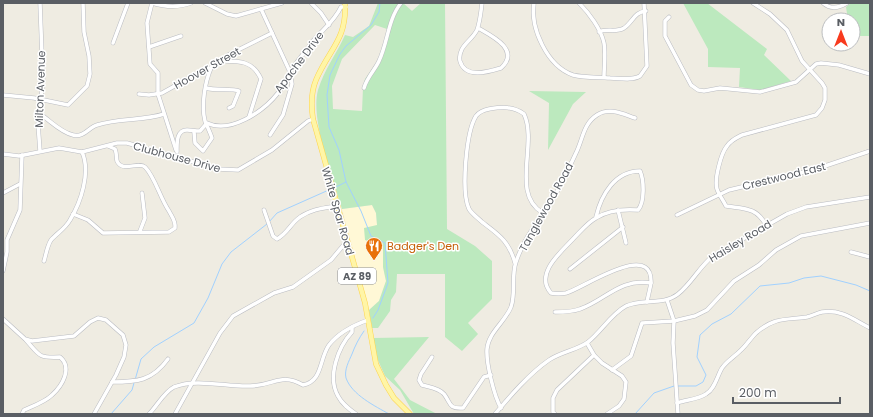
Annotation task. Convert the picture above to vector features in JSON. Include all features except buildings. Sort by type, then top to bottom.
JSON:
[{"type":"main road","name":"White Spar Road","points":[[345,5],[345,21],[342,34],[321,70],[314,87],[312,104],[313,119],[368,320],[373,351],[380,374],[394,398],[410,414]]},
{"type":"street","name":"Milton Avenue","points":[[40,3],[43,58],[40,114],[38,124],[40,151]]},
{"type":"street","points":[[3,96],[41,99],[68,105],[87,86],[90,74],[89,56],[84,32],[83,3]]},
{"type":"street","points":[[113,43],[128,3]]},
{"type":"street","points":[[177,152],[173,145],[158,94],[158,73],[150,64],[148,23],[152,3],[165,7],[184,6],[191,3]]},
{"type":"street","points":[[205,3],[227,14],[236,16],[282,3]]},
{"type":"street","points":[[311,3],[321,13],[329,25]]},
{"type":"street","points":[[364,88],[383,53],[393,16],[401,3]]},
{"type":"street","points":[[478,28],[501,43],[507,50],[507,59],[501,68],[474,73],[463,68],[459,57],[461,50],[472,40],[478,28],[482,3]]},
{"type":"street","points":[[534,3],[538,35],[548,54],[556,63],[572,74],[583,77],[632,78],[638,78],[644,73],[647,66],[646,11],[644,3]]},
{"type":"street","points":[[579,3],[599,32],[604,44],[604,77]]},
{"type":"street","points":[[753,3],[770,14],[783,26],[802,61],[825,88],[825,100],[822,108],[816,115],[734,138],[723,152],[716,180],[716,188],[719,195],[726,206],[754,211],[760,215],[766,225]]},
{"type":"street","points":[[823,3],[827,6],[835,8],[847,3]]},
{"type":"street","name":"Apache Drive","points":[[207,123],[220,127],[239,122],[249,117],[278,93],[290,72],[313,41],[335,19],[341,7],[345,5]]},
{"type":"street","points":[[261,9],[290,72],[292,89],[286,102],[283,115],[270,135]]},
{"type":"street","points":[[599,32],[608,30],[617,31],[625,28],[637,13],[646,11]]},
{"type":"street","points":[[669,17],[665,21],[665,36],[691,85],[704,92],[720,88],[760,92],[796,82],[816,64],[821,63],[839,65],[870,74]]},
{"type":"street","name":"Hoover Street","points":[[139,94],[158,94],[198,73],[212,68],[223,61],[228,55],[272,33]]},
{"type":"street","points":[[149,47],[181,36]]},
{"type":"street","points":[[223,61],[245,62],[251,64],[258,72],[260,78],[249,117]]},
{"type":"street","points":[[194,132],[195,143],[203,151],[212,138],[207,123],[204,105],[207,77],[212,68]]},
{"type":"street","points":[[206,88],[221,91],[235,89],[238,91],[232,106],[229,108]]},
{"type":"street","points":[[515,263],[512,250],[505,240],[470,210],[466,200],[464,178],[467,151],[473,124],[477,116],[484,110],[505,107],[520,111],[524,114],[528,121],[529,130],[526,174],[528,194],[532,205],[543,213]]},
{"type":"street","name":"Tanglewood Road","points":[[501,408],[495,397],[487,350],[489,341],[510,308],[515,263],[526,238],[561,183],[590,121],[599,114],[608,111],[617,112],[635,118]]},
{"type":"street","points":[[40,114],[60,130],[75,136],[82,135],[96,125],[164,114]]},
{"type":"street","name":"Clubhouse Drive","points":[[3,154],[22,155],[59,148],[82,152],[107,145],[127,143],[156,153],[177,157],[218,169],[238,170],[272,150],[308,121],[313,119]]},
{"type":"street","points":[[177,157],[179,135],[186,130],[194,132],[200,131],[207,123]]},
{"type":"street","points":[[73,214],[88,220],[103,233],[172,232],[176,225],[161,200],[151,175],[144,166],[140,165],[132,167],[120,165],[117,162],[115,149],[107,145]]},
{"type":"street","name":"Crestwood East","points":[[677,215],[729,190],[813,170],[870,151]]},
{"type":"street","points":[[44,261],[51,241],[63,230],[73,214],[87,171],[86,160],[82,152]]},
{"type":"street","points":[[3,271],[7,252],[7,240],[20,210],[22,155]]},
{"type":"street","points":[[596,217],[598,207],[613,182],[620,176],[638,171],[641,173],[641,207],[638,210],[618,210],[596,217],[553,259],[545,279],[547,288],[551,293],[567,293],[625,266],[636,265],[644,268],[649,274],[651,283],[647,302]]},
{"type":"street","points":[[3,193],[20,184]]},
{"type":"street","points":[[140,232],[145,218],[142,193]]},
{"type":"street","name":"Haisley Road","points":[[495,414],[548,361],[587,343],[626,306],[667,300],[678,294],[689,284],[702,264],[713,256],[766,225],[806,207],[870,197]]},
{"type":"street","points":[[264,210],[273,236],[277,239],[285,235],[299,217],[313,210],[337,206]]},
{"type":"street","points":[[618,210],[626,243]]},
{"type":"street","points":[[612,370],[630,356],[642,323],[674,321],[694,316],[707,310],[734,281],[759,265],[776,250],[801,236],[870,223]]},
{"type":"street","points":[[570,269],[623,227]]},
{"type":"street","points":[[175,414],[220,333],[233,316],[263,298],[293,287],[331,260],[347,241]]},
{"type":"street","points":[[850,252],[870,257]]},
{"type":"street","points":[[555,312],[580,309],[623,285],[640,281],[651,283]]},
{"type":"street","points":[[667,300],[674,321],[673,343],[678,414]]},
{"type":"street","points":[[677,403],[707,394],[713,387],[722,368],[766,325],[786,318],[808,317],[822,312],[837,312],[851,316],[870,328]]},
{"type":"street","points":[[3,318],[38,354],[44,358],[60,357],[67,366],[67,372],[52,395],[24,410],[22,414]]},
{"type":"street","points":[[25,339],[32,341],[74,336],[90,322],[98,318],[106,320],[123,335],[126,345],[124,357],[94,414]]},
{"type":"street","points":[[149,414],[172,388],[192,384],[251,386],[284,378],[292,379],[303,385],[310,384],[316,377],[328,346],[352,326],[368,320]]},
{"type":"street","points":[[352,326],[352,332],[344,340],[337,355],[335,388],[338,396],[345,406],[356,414]]},
{"type":"street","points":[[587,343],[594,355],[622,376],[626,382],[624,399],[619,406],[607,414]]},
{"type":"street","points":[[555,414],[553,412],[553,398],[557,390],[594,355]]},
{"type":"street","points":[[432,357],[420,374],[419,380],[422,385],[436,389],[444,394],[448,404],[456,409],[463,408],[484,377],[491,375]]},
{"type":"street","points":[[112,382],[142,381],[162,367],[168,359]]},
{"type":"shaded area","points":[[372,205],[376,213],[377,225],[383,247],[383,267],[386,281],[379,301],[369,310],[342,209]]},
{"type":"green space","points":[[378,3],[403,3],[412,11],[421,3],[445,3],[447,229],[475,246],[492,261],[492,299],[468,323],[478,334],[462,351],[445,337],[445,274],[397,274],[396,292],[391,300],[390,311],[378,328],[372,328],[369,310],[379,301],[386,281],[383,267],[383,247],[365,240],[364,228],[377,225],[376,213],[372,205],[342,209],[328,166],[317,117],[316,102],[318,90],[327,69],[345,35],[353,37],[369,26]],"holes":[[[375,25],[387,29],[385,43],[377,62],[365,79],[362,111],[333,109],[332,86],[342,59]]]},
{"type":"green space","points":[[683,3],[707,3],[767,49],[764,55],[791,81],[760,90],[739,87],[740,68],[708,67],[708,49]]},
{"type":"green space","points":[[851,3],[870,3],[870,36],[861,36],[861,12],[847,12],[846,7]]},
{"type":"green space","points":[[529,91],[586,92],[573,104],[548,150],[549,103]]},
{"type":"green space","points":[[429,337],[394,379],[410,400],[437,414],[414,414],[400,390],[385,376],[377,358],[373,338]]},
{"type":"waterway","points":[[373,318],[378,310],[388,283],[385,243],[371,236],[361,211],[346,182],[339,150],[329,127],[327,95],[330,75],[340,54],[346,46],[371,25],[379,12],[380,3]]},
{"type":"waterway","points":[[334,188],[346,182]]},
{"type":"waterway","points":[[269,222],[277,213],[331,189]]},
{"type":"waterway","points":[[135,380],[141,359],[154,347],[194,323],[208,298],[222,264],[231,252],[267,224]]},
{"type":"waterway","points":[[678,386],[696,386],[703,382],[706,375],[697,357],[700,335],[712,324],[731,314],[760,286],[789,283],[804,278],[821,276],[856,285],[870,291]]},
{"type":"waterway","points":[[364,331],[357,342],[348,363],[346,378],[353,390],[371,404],[389,414]]},
{"type":"waterway","points":[[111,414],[132,390],[134,383]]},
{"type":"waterway","points":[[635,414],[654,393],[674,386]]},
{"type":"place","name":"Badger's Den","points":[[374,261]]}]
